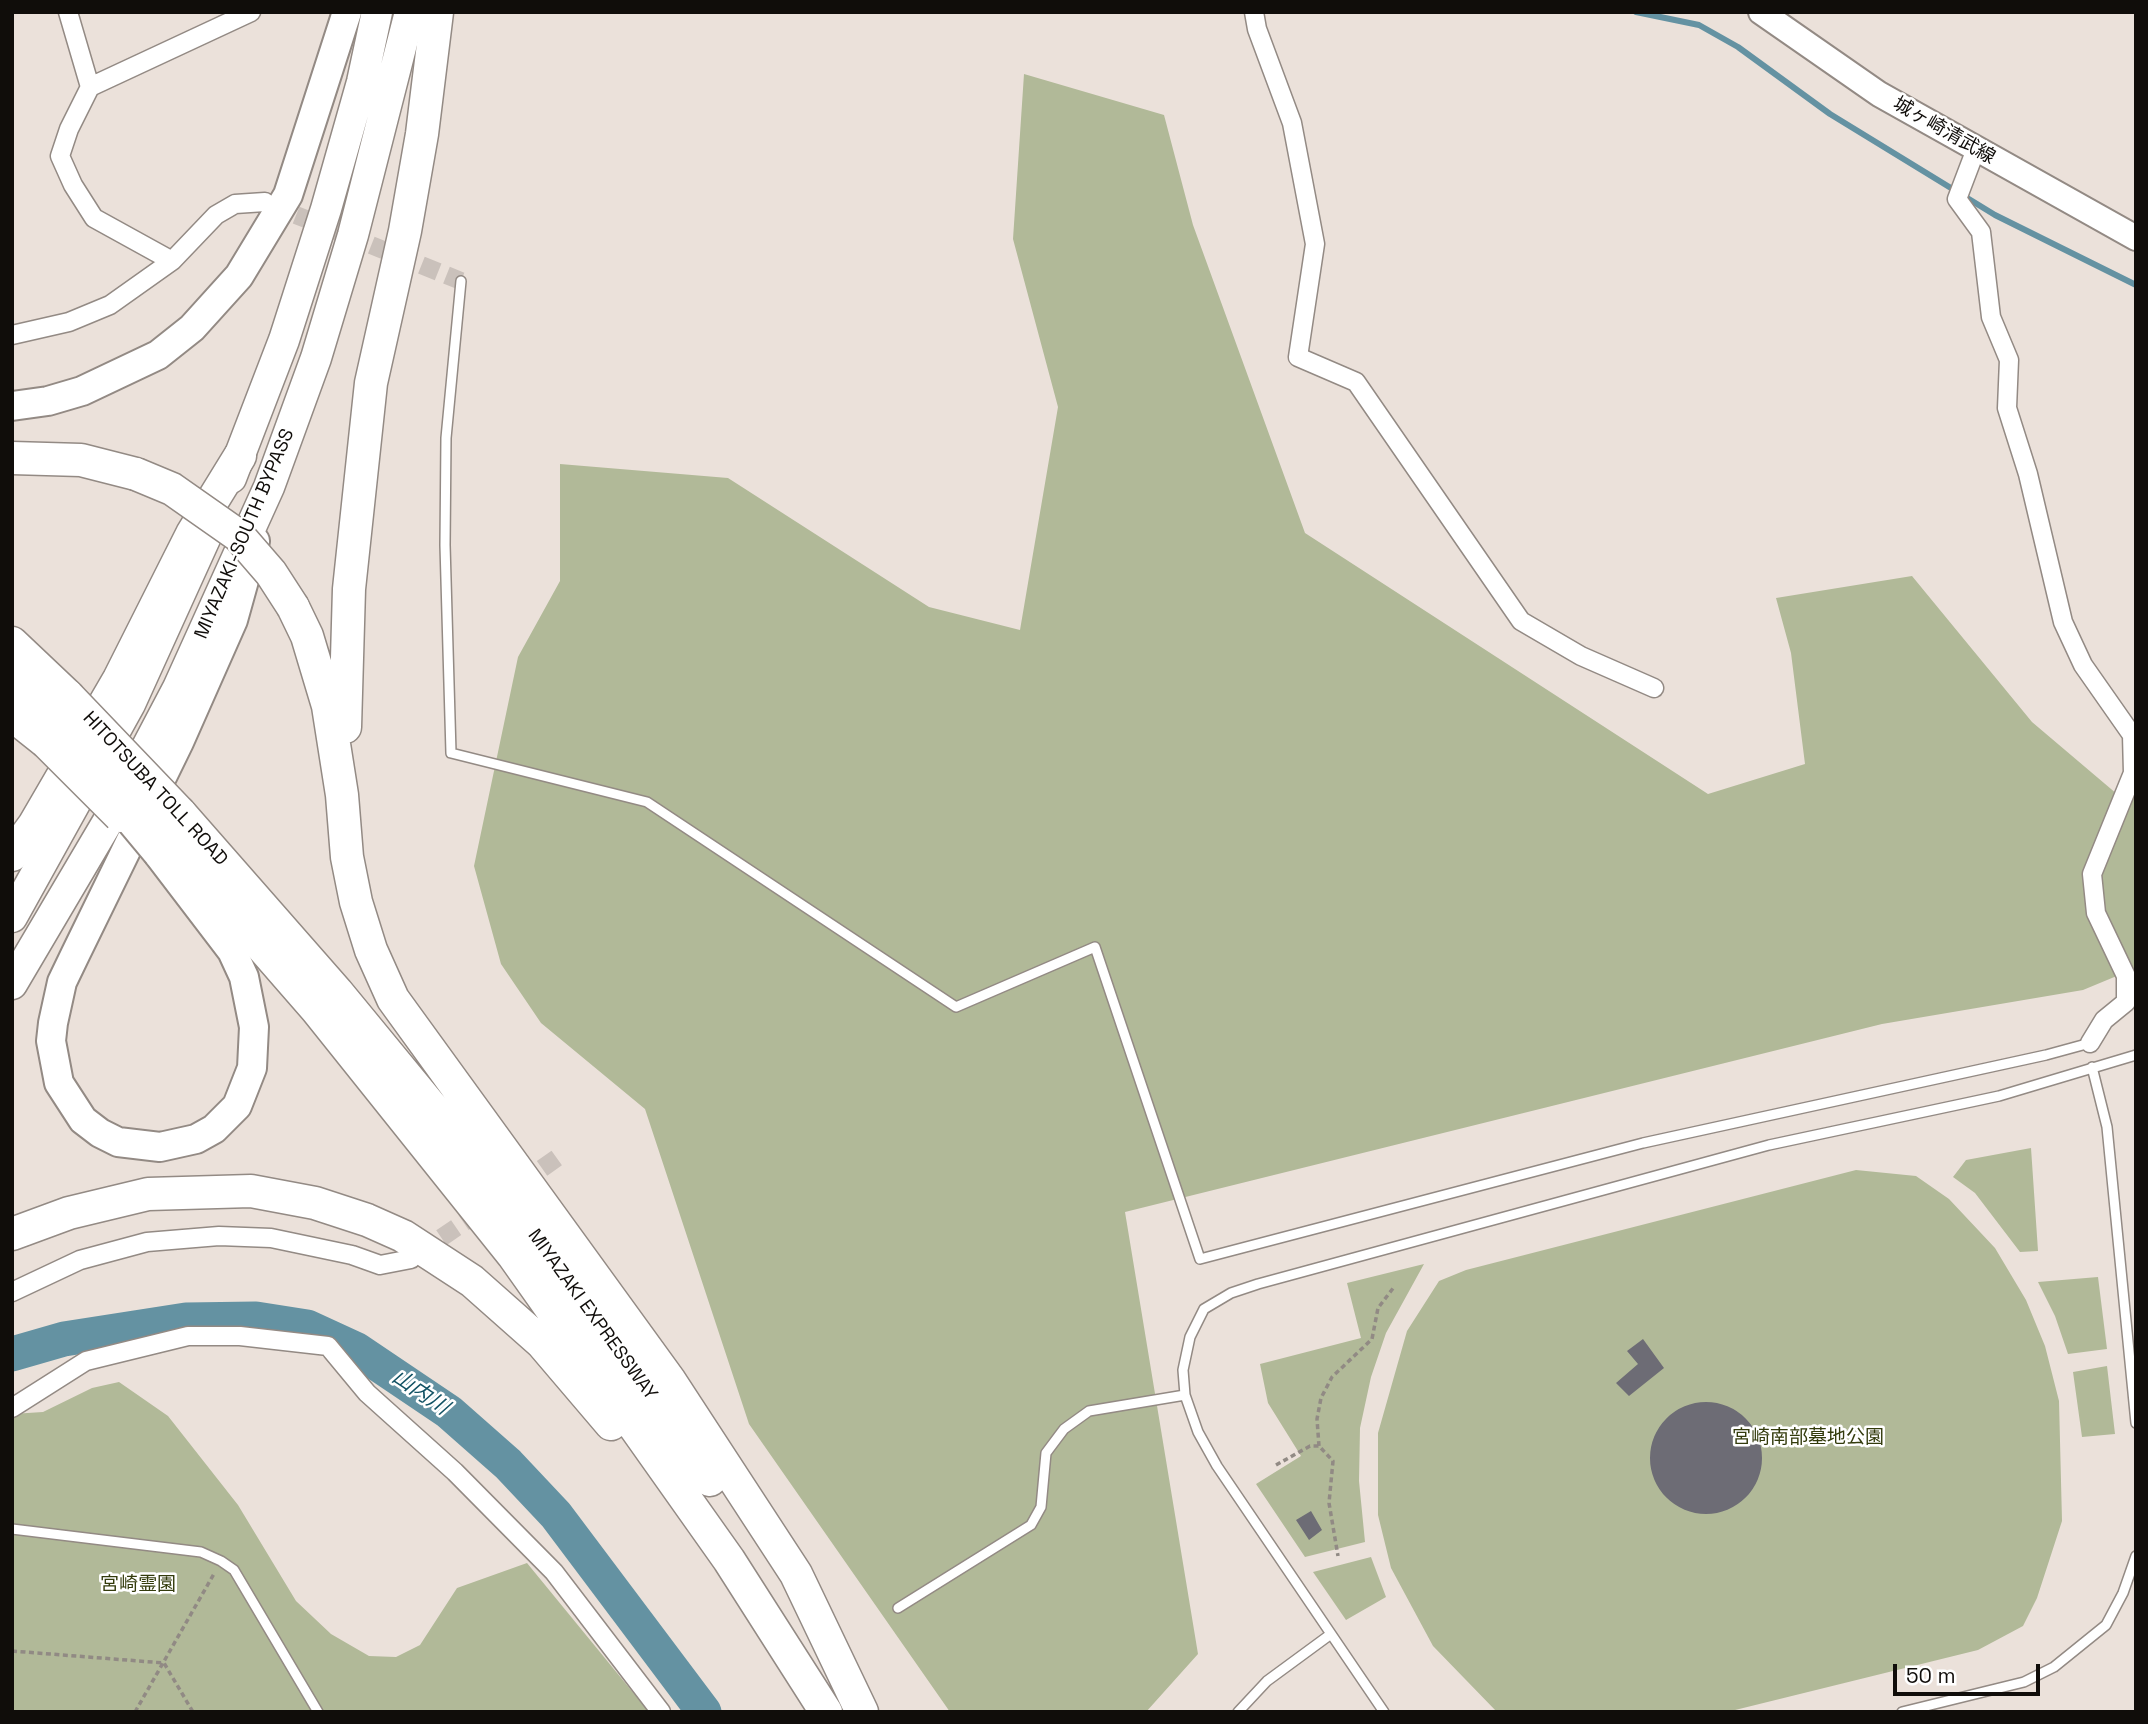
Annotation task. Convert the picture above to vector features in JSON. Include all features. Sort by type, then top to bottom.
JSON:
[{"type":"highway","name":"MIYAZAKI-SOUTH BYPASS","points":[[12,917],[130,704],[198,558],[240,456],[284,340],[327,209],[362,82],[377,12]]},
{"type":"highway","name":"MIYAZAKI-SOUTH BYPASS","points":[[12,984],[107,823],[171,700],[269,487],[316,358],[353,235],[410,12]]},
{"type":"highway","points":[[342,795],[348,614],[359,475],[371,383],[422,134],[437,12]]},
{"type":"highway","points":[[12,855],[34,825],[113,690],[192,534],[240,456]]},
{"type":"highway","points":[[12,458],[81,460],[136,474],[172,489],[239,536],[271,573],[293,607],[307,636],[328,706],[342,795],[346,857],[370,950],[393,999],[678,1392],[796,1574],[862,1712]]},
{"type":"highway","name":"HITOTSUBA TOLL ROAD","points":[[12,643],[56,722]]},
{"type":"highway","points":[[12,677],[282,949]]},
{"type":"highway","points":[[12,715],[56,722]]},
{"type":"highway","points":[[169,835],[317,1010]]},
{"type":"highway","name":"MIYAZAKI EXPRESSWAY","points":[[282,949],[467,1150],[576,1289],[757,1548],[862,1712]]},
{"type":"highway","name":"MIYAZAKI EXPRESSWAY","points":[[282,949],[317,1010],[513,1255],[729,1560],[826,1712]]},
{"type":"highway","points":[[12,1234],[112,1201],[171,1192],[251,1191],[314,1203],[367,1220],[402,1236],[472,1281],[542,1343],[729,1560]]},
{"type":"main road","points":[[12,406],[48,401],[82,391],[158,355],[192,328],[239,276],[288,195],[347,12]]},
{"type":"main road","name":"城ヶ崎清武線","points":[[1760,12],[1879,94],[2136,238]]},
{"type":"main road","points":[[169,835],[244,977],[254,1027],[252,1068],[237,1106],[214,1129],[196,1139],[160,1147],[118,1142],[83,1120],[59,1083],[51,1041],[53,1023],[62,982],[179,742],[233,620],[269,487]]},
{"type":"main road","points":[[12,692],[56,722]]},
{"type":"street","points":[[68,12],[90,87]]},
{"type":"street","points":[[172,261],[94,218],[73,185],[60,156],[69,129],[90,87],[251,12]]},
{"type":"street","points":[[1254,12],[1257,29],[1292,123],[1315,244],[1298,357],[1356,382],[1521,621],[1581,656],[1654,688]]},
{"type":"street","points":[[1976,149],[1957,199],[1981,232],[1991,317],[2009,360],[2007,408],[2028,474],[2063,622],[2083,665],[2132,735],[2133,773],[2092,874],[2096,913],[2126,976],[2126,1002],[2104,1020],[2090,1043]]},
{"type":"street","points":[[12,335],[69,322],[110,305],[172,261],[216,215],[235,204],[265,202]]},
{"type":"street","points":[[12,1292],[80,1260],[147,1242],[195,1238],[271,1238],[352,1255],[380,1265],[411,1259]]},
{"type":"street","points":[[12,1408],[86,1361],[188,1336],[240,1336],[328,1346],[366,1393],[455,1472],[554,1572],[661,1712]]},
{"type":"lane","points":[[461,281],[446,438],[445,545],[451,753],[647,802],[956,1007],[1096,947],[1200,1259],[1643,1143],[2046,1055],[2090,1043]]},
{"type":"lane","points":[[1384,1712],[1217,1466],[1198,1432],[1185,1395],[1183,1370],[1190,1337],[1204,1309],[1231,1293],[1769,1144],[1999,1096],[2136,1055]]},
{"type":"lane","points":[[2092,1067],[2107,1127],[2136,1423]]},
{"type":"lane","points":[[898,1608],[1031,1525],[1041,1507],[1046,1453],[1063,1429],[1089,1411],[1185,1395]]},
{"type":"lane","points":[[12,1529],[201,1552],[221,1561],[234,1570],[318,1712]]},
{"type":"lane","points":[[1902,1712],[2024,1682],[2054,1667],[2106,1625],[2123,1593],[2136,1556]]},
{"type":"lane","points":[[1238,1712],[1267,1681],[1331,1634]]},
{"type":"path","points":[[1338,1556],[1329,1503],[1334,1461],[1319,1446],[1317,1419],[1321,1398],[1332,1377],[1372,1339],[1378,1308],[1394,1287]]},
{"type":"path","points":[[1276,1465],[1294,1452],[1319,1446]]},
{"type":"path","points":[[135,1712],[221,1561]]},
{"type":"path","points":[[12,1651],[164,1663]]},
{"type":"path","points":[[164,1663],[193,1712]]},
{"type":"green space","points":[[1024,74],[1164,115],[1193,225],[1305,533],[1708,794],[1805,764],[1791,653],[1776,598],[1912,576],[2032,722],[2124,800],[2136,790],[2136,968],[2083,990],[1882,1024],[1125,1212],[1198,1654],[1146,1712],[950,1712],[749,1424],[645,1109],[541,1023],[501,964],[474,866],[518,657],[560,581],[560,464],[728,478],[929,607],[1020,630],[1058,407],[1013,239]]},
{"type":"green space","points":[[2031,1148],[2038,1251],[2020,1252],[1975,1193],[1953,1177],[1966,1160]]},
{"type":"green space","name":"宮崎南部墓地公園","points":[[1856,1170],[1916,1176],[1949,1199],[1995,1248],[2026,1300],[2045,1346],[2059,1401],[2062,1521],[2037,1598],[2023,1626],[1978,1650],[1727,1712],[1497,1712],[1433,1646],[1391,1568],[1378,1515],[1378,1433],[1407,1331],[1439,1281],[1466,1270]]},
{"type":"green space","points":[[1424,1264],[1386,1333],[1371,1377],[1360,1428],[1359,1481],[1365,1542],[1305,1557],[1256,1484],[1301,1456],[1268,1403],[1260,1364],[1361,1338],[1347,1283]]},
{"type":"green space","points":[[2098,1277],[2107,1349],[2068,1354],[2055,1316],[2038,1282]]},
{"type":"green space","points":[[2107,1366],[2115,1434],[2082,1437],[2073,1372]]},
{"type":"green space","name":"宮崎霊園","points":[[119,1382],[168,1416],[238,1505],[296,1601],[331,1634],[369,1656],[396,1657],[420,1645],[457,1588],[527,1563],[649,1712],[12,1712],[12,1414],[43,1412],[92,1388]]},
{"type":"green space","points":[[1371,1557],[1386,1597],[1346,1620],[1313,1572]]},
{"type":"building","points":[[1643,1339],[1664,1368],[1629,1396],[1616,1383],[1638,1364],[1627,1351]]},
{"type":"building","points":[[1706,1402],[1727,1406],[1745,1419],[1758,1437],[1762,1458],[1758,1479],[1745,1497],[1727,1510],[1706,1514],[1685,1510],[1667,1497],[1654,1479],[1650,1458],[1654,1437],[1667,1419],[1685,1406]]},
{"type":"building","points":[[1311,1511],[1322,1530],[1309,1540],[1296,1520]]},
{"type":"waterway","points":[[1636,12],[1699,25],[1738,47],[1830,114],[1995,215],[2136,285]]},
{"type":"waterway","name":"山内川","points":[[12,1354],[64,1339],[186,1320],[256,1319],[307,1327],[357,1350],[449,1412],[508,1464],[556,1515],[704,1712]]},
{"type":"tunnel","points":[[271,205],[461,281]]},
{"type":"tunnel","points":[[520,1184],[561,1155]]},
{"type":"tunnel","points":[[419,1253],[485,1208]]}]
